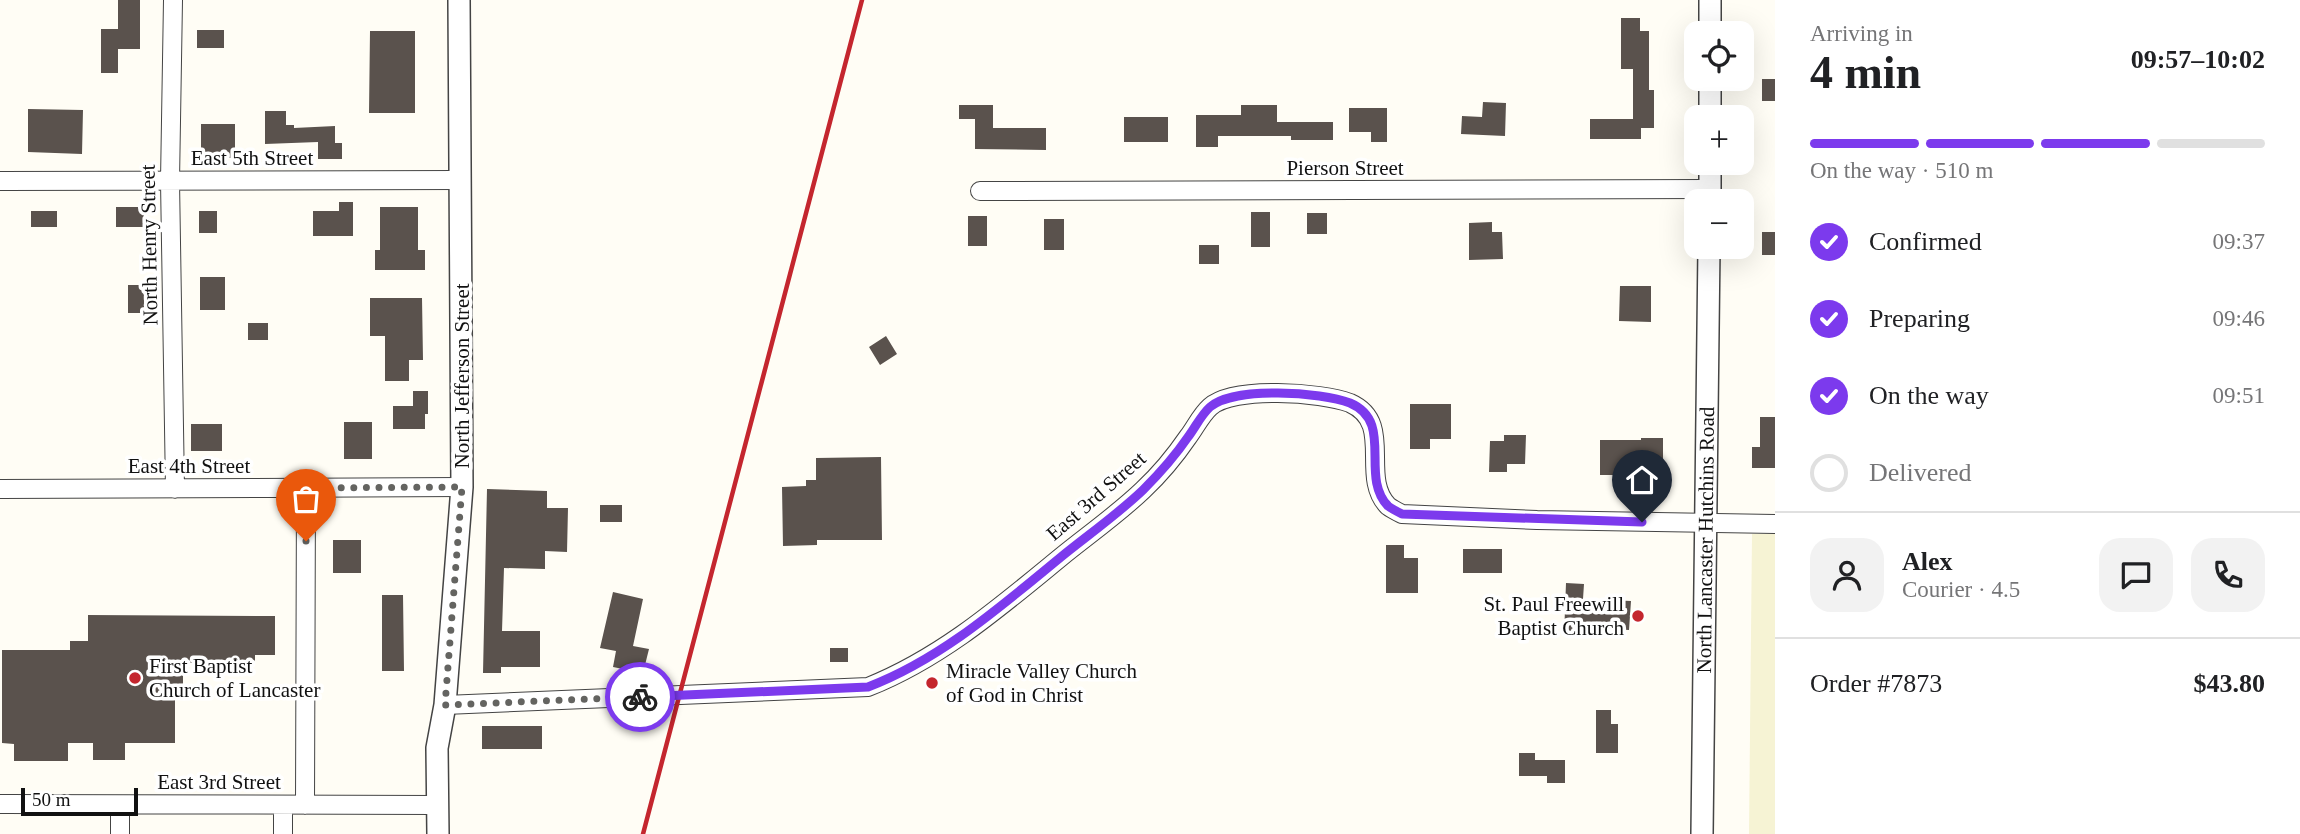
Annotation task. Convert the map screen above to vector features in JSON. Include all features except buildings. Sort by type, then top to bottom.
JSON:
[{"type":"street","name":"North Henry Street","points":[[173,0],[170,181],[175,489]]},
{"type":"street","name":"North Jefferson Street","points":[[438,834],[437,748],[445,705],[462,487],[459,0]]},
{"type":"street","points":[[1710,0],[1710,21]]},
{"type":"street","name":"East 5th Street","points":[[0,181],[461,180]]},
{"type":"street","name":"Pierson Street","points":[[980,191],[1684,195]]},
{"type":"street","name":"North Lancaster Hutchins Road","points":[[1702,834],[1709,259]]},
{"type":"street","name":"East 3rd Street","points":[[445,705],[868,687],[899,675],[981,622],[1143,490],[1179,450],[1210,406],[1234,396],[1274,393],[1316,395],[1349,403],[1367,414],[1373,430],[1376,452],[1374,474],[1378,488],[1388,506],[1402,514],[1704,524]]},
{"type":"street","name":"East 4th Street","points":[[0,489],[462,487]]},
{"type":"street","points":[[305,805],[306,488]]},
{"type":"street","points":[[1704,524],[1775,524]]},
{"type":"street","name":"East 3rd Street","points":[[0,804],[437,805]]},
{"type":"street","points":[[120,805],[120,834]]},
{"type":"street","points":[[283,805],[283,834]]},
{"type":"shaded area","points":[[1752,534],[1775,534],[1775,834],[1749,834]]},
{"type":"railway","points":[[643,834],[862,0]]},
{"type":"way so far","points":[[306,541],[306,488],[462,487],[445,705],[640,697]]},
{"type":"place","name":"St. Paul Freewill Baptist Church","points":[[1638,616]]},
{"type":"place","name":"First Baptist Church of Lancaster","points":[[135,678]]},
{"type":"place","name":"Miracle Valley Church of God in Christ","points":[[932,683]]},
{"type":"route","points":[[640,697],[868,687],[899,675],[981,622],[1143,490],[1179,450],[1210,406],[1234,396],[1274,393],[1316,395],[1349,403],[1367,414],[1373,430],[1376,452],[1374,474],[1378,488],[1388,506],[1402,514],[1642,522]]}]
